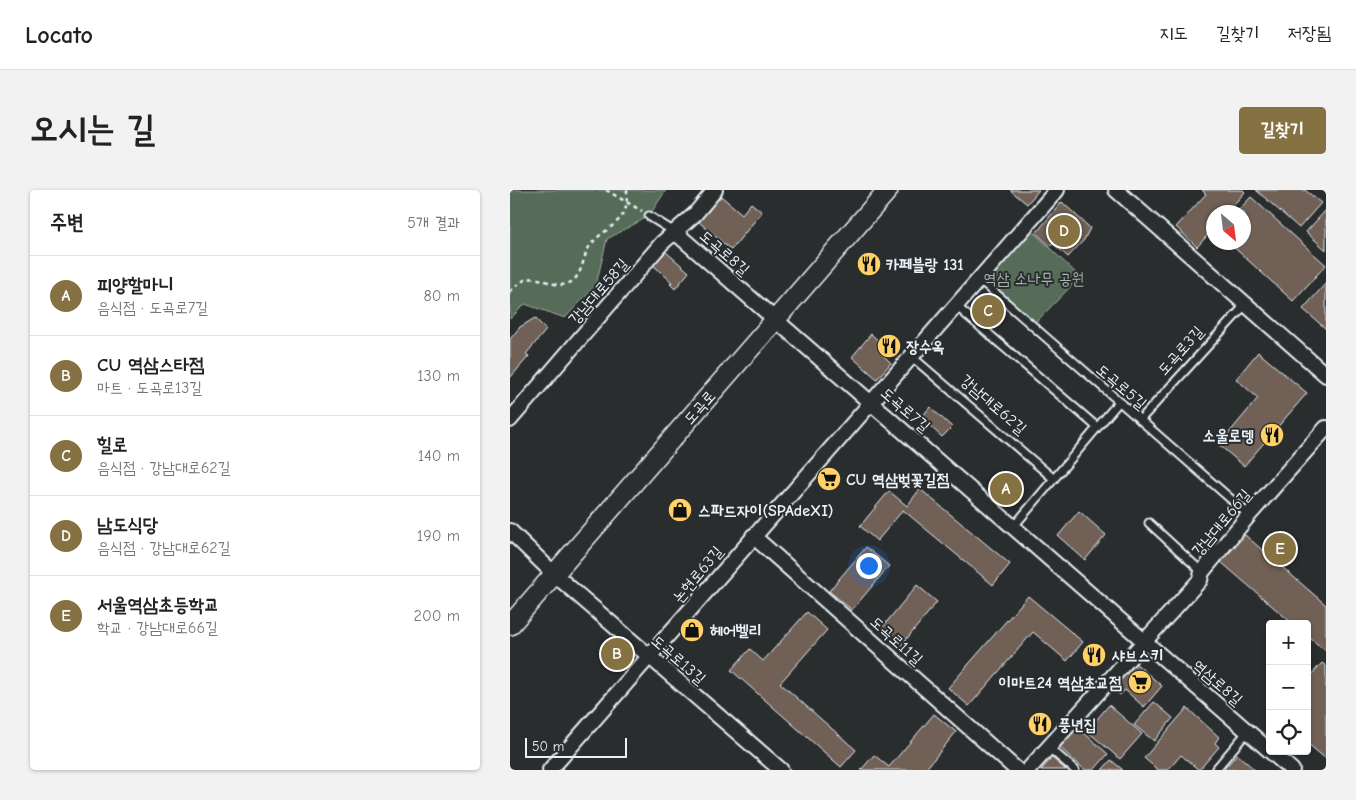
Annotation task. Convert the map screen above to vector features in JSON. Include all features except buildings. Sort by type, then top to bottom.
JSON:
[{"type":"main road","name":"도곡로","points":[[510,625],[888,190]]},
{"type":"street","name":"강남대로58길","points":[[510,420],[662,243],[676,233],[716,190]]},
{"type":"street","points":[[871,401],[1057,190]]},
{"type":"street","points":[[1116,190],[1326,375]]},
{"type":"street","name":"도곡로8길","points":[[676,233],[775,319]]},
{"type":"street","name":"도곡로7길","points":[[775,319],[1144,640]]},
{"type":"street","name":"논현로63길","points":[[550,770],[871,401]]},
{"type":"street","name":"강남대로66길","points":[[1028,770],[1200,580],[1202,572],[1249,515],[1326,428]]},
{"type":"street","name":"도곡로13길","points":[[510,531],[554,574],[781,770]]},
{"type":"street","name":"도곡로11길","points":[[753,536],[1017,770]]},
{"type":"street","name":"역삼로8길","points":[[1144,640],[1266,747]]},
{"type":"street","name":"역삼로8길","points":[[1275,755],[1292,770]]},
{"type":"lane","name":"도곡로8길","points":[[650,216],[676,233]]},
{"type":"lane","name":"도곡로5길","points":[[978,278],[1249,515]]},
{"type":"lane","name":"도곡로3길","points":[[1140,420],[1246,303]]},
{"type":"lane","points":[[955,305],[1097,428]]},
{"type":"lane","name":"강남대로62길","points":[[911,356],[1054,479]]},
{"type":"lane","points":[[1014,526],[1118,402]]},
{"type":"lane","points":[[1149,523],[1202,572]]},
{"type":"lane","points":[[1215,770],[1248,731]]},
{"type":"lane","points":[[1048,747],[1075,770]]},
{"type":"path","points":[[606,190],[626,200],[650,216]]},
{"type":"path","points":[[510,292],[520,282],[529,279],[541,278],[560,285],[569,283],[575,278],[584,263],[588,249],[624,213],[627,190]]},
{"type":"green space","points":[[510,190],[666,190],[649,216],[607,239],[596,285],[565,318],[525,304],[510,319]]},
{"type":"green space","name":"역삼 소나무 공원","points":[[1029,228],[1080,277],[1035,323],[984,278]]},
{"type":"place","name":"남도식당","points":[[1064,231]]},
{"type":"place","name":"카페블랑 131","points":[[869,264]]},
{"type":"place","name":"힐로","points":[[988,311]]},
{"type":"place","name":"장수옥","points":[[889,346]]},
{"type":"place","name":"소울로뎅","points":[[1272,435]]},
{"type":"place","name":"CU 역삼벚꽃길점","points":[[829,479]]},
{"type":"place","name":"피양할마니","points":[[1006,489]]},
{"type":"place","name":"스파드자이(SPAdeXI)","points":[[680,510]]},
{"type":"place","name":"서울역삼초등학교","points":[[1280,549]]},
{"type":"place","name":"헤어벨리","points":[[692,630]]},
{"type":"place","name":"CU 역삼스타점","points":[[617,654]]},
{"type":"place","name":"샤브스키","points":[[1094,655]]},
{"type":"place","name":"이마트24 역삼초교점","points":[[1140,682]]},
{"type":"place","name":"풍년집","points":[[1040,724]]}]
